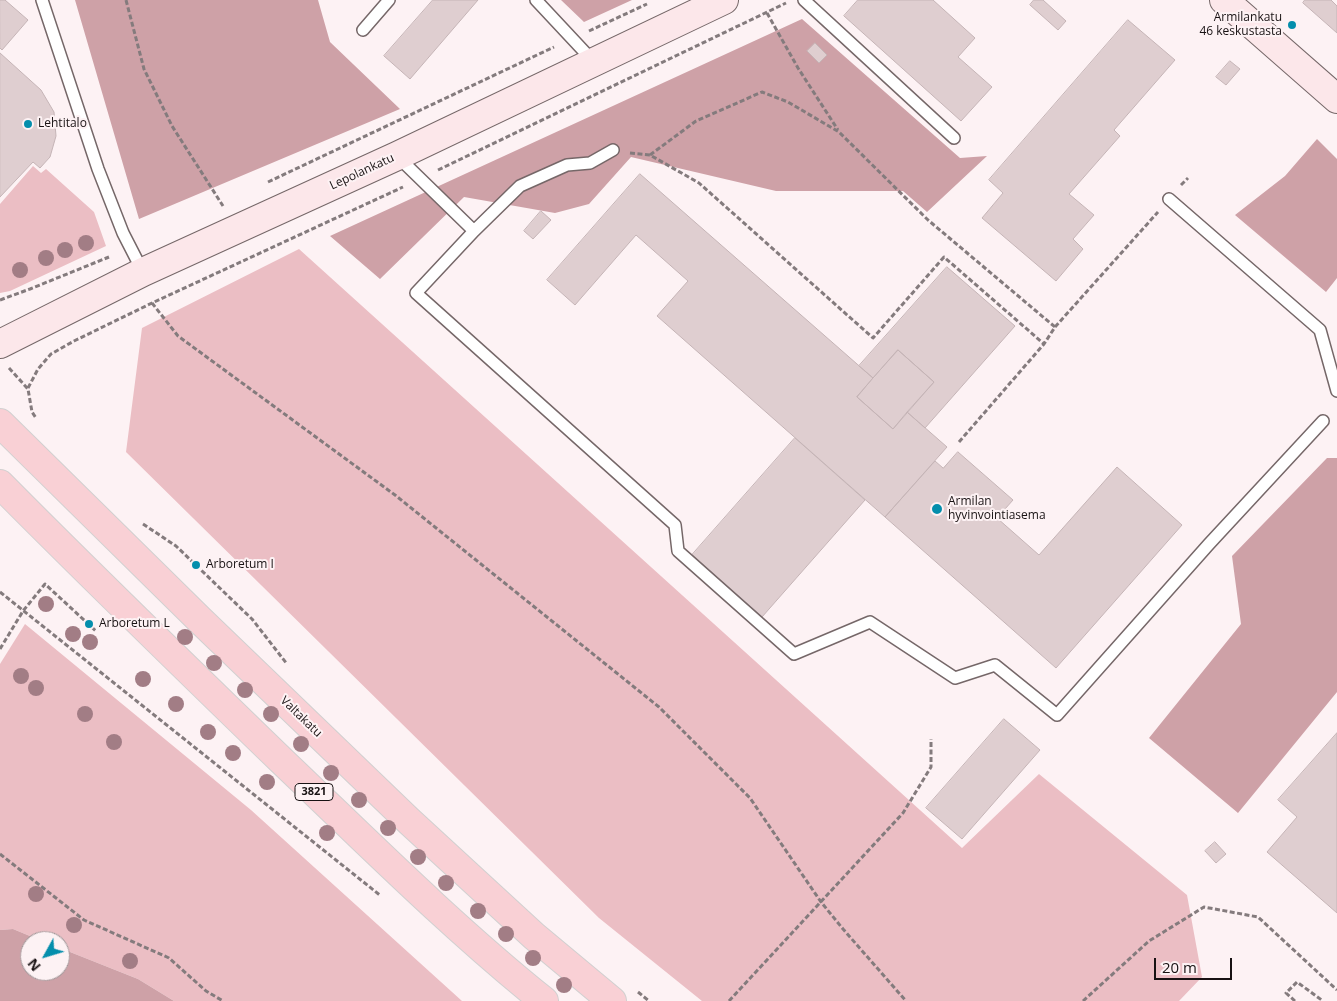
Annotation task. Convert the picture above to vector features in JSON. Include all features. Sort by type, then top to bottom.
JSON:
[{"type":"main road","name":"Lepolankatu","points":[[3,354],[143,272],[397,156],[724,0]]},
{"type":"main road","points":[[1224,0],[1337,98]]},
{"type":"main road","name":"Valtakatu","points":[[0,423],[199,619],[409,820],[534,936],[623,995]]},
{"type":"main road","name":"3821","points":[[0,484],[91,576],[381,856],[506,970],[544,1001]]},
{"type":"lane","points":[[42,0],[98,169],[130,248],[143,272]]},
{"type":"lane","points":[[363,30],[389,0]]},
{"type":"lane","points":[[536,0],[595,63]]},
{"type":"lane","points":[[804,0],[954,138]]},
{"type":"lane","points":[[613,150],[590,163],[567,165],[520,186],[474,230],[416,293],[675,525],[678,551],[794,654],[870,622],[955,678],[996,665],[1057,715],[1323,421]]},
{"type":"lane","points":[[397,156],[474,230]]},
{"type":"lane","points":[[1169,200],[1320,330],[1337,391]]},
{"type":"path","points":[[126,0],[144,69],[172,126],[222,204],[235,230]]},
{"type":"path","points":[[267,183],[648,4]]},
{"type":"path","points":[[767,12],[798,68],[839,132],[928,220],[1055,327]]},
{"type":"path","points":[[650,155],[696,121],[762,92],[788,102],[839,132]]},
{"type":"path","points":[[613,150],[650,155],[699,183],[873,338],[944,256],[1044,344]]},
{"type":"path","points":[[958,442],[1044,344],[1055,327],[1188,178]]},
{"type":"path","points":[[214,208],[231,200]]},
{"type":"path","points":[[0,300],[130,248]]},
{"type":"path","points":[[152,303],[178,336],[395,495],[659,707],[750,798],[821,902],[906,1001]]},
{"type":"path","points":[[3,354],[28,389],[32,412],[40,425]]},
{"type":"path","points":[[136,519],[176,546],[252,619],[292,671]]},
{"type":"path","points":[[0,649],[23,611],[44,584],[97,632]]},
{"type":"path","points":[[0,592],[386,900]]},
{"type":"path","points":[[729,1001],[903,813],[932,767],[931,739]]},
{"type":"path","points":[[0,854],[84,920],[169,958],[206,991],[223,1001]]},
{"type":"path","points":[[1083,1001],[1149,941],[1204,908],[1258,917],[1337,990]]},
{"type":"path","points":[[1295,1001],[1286,993],[1297,982],[1324,1001]]},
{"type":"path","points":[[623,995],[649,1001]]},
{"type":"shaded area","points":[[75,0],[318,0],[330,42],[400,109],[139,219]]},
{"type":"shaded area","points":[[561,0],[632,0],[584,22]]},
{"type":"shaded area","points":[[802,19],[960,158],[987,156],[927,212],[903,191],[776,191],[631,157],[589,204],[555,213],[464,197],[380,279],[330,236]]},
{"type":"shaded area","points":[[1317,139],[1337,159],[1337,278],[1326,292],[1235,215],[1285,176]]},
{"type":"shaded area","points":[[33,166],[41,173],[46,169],[94,212],[106,246],[10,291],[0,293],[0,204]]},
{"type":"shaded area","points":[[299,249],[962,848],[1039,774],[1187,895],[1202,977],[1179,1001],[702,1001],[599,918],[126,452],[142,328]]},
{"type":"shaded area","points":[[1327,458],[1337,458],[1337,692],[1238,813],[1149,738],[1241,624],[1232,556]]},
{"type":"shaded area","points":[[25,624],[251,810],[462,1001],[174,1001],[138,979],[70,952],[70,931],[20,932],[13,929],[0,930],[0,664]]},
{"type":"shaded area","points":[[13,929],[20,932],[20,981],[70,981],[70,952],[138,979],[174,1001],[0,1001],[0,930]]},
{"type":"building","points":[[0,0],[5,0],[28,20],[2,50],[0,48]]},
{"type":"building","points":[[433,0],[478,0],[410,79],[384,56]]},
{"type":"building","points":[[858,0],[933,0],[975,38],[958,57],[992,87],[961,121],[844,16]]},
{"type":"building","points":[[1034,0],[1043,0],[1066,21],[1058,30],[1030,5]]},
{"type":"building","points":[[1305,0],[1331,0],[1337,6],[1337,33],[1303,3]]},
{"type":"building","points":[[1128,20],[1175,60],[1114,130],[1120,136],[1069,194],[1094,215],[1073,239],[1083,249],[1056,281],[982,218],[1003,193],[989,180]]},
{"type":"building","points":[[815,43],[827,55],[819,63],[807,51]]},
{"type":"building","name":"Lehtitalo","points":[[0,53],[41,90],[54,112],[56,136],[50,157],[40,168],[33,162],[0,197]]},
{"type":"building","points":[[1230,61],[1240,69],[1226,85],[1216,77]]},
{"type":"building","points":[[640,174],[873,378],[857,397],[893,429],[907,412],[947,447],[885,517],[657,316],[688,281],[636,235],[575,305],[547,280]]},
{"type":"building","points":[[541,211],[551,220],[533,239],[524,231]]},
{"type":"building","points":[[947,267],[1015,326],[925,428],[907,412],[934,382],[898,350],[873,378],[859,366]]},
{"type":"building","points":[[898,350],[934,382],[893,429],[857,397]]},
{"type":"building","points":[[795,438],[865,500],[762,617],[692,555]]},
{"type":"building","points":[[958,452],[1013,500],[997,518],[1039,555],[1117,467],[1182,525],[1056,668],[885,517],[935,461],[943,468]]},
{"type":"building","points":[[1004,719],[1040,750],[962,839],[926,808]]},
{"type":"building","points":[[1337,733],[1337,913],[1267,852],[1297,817],[1278,800]]},
{"type":"building","points":[[1215,842],[1226,854],[1216,863],[1205,851]]},
{"type":"place","name":"Armilankatu 46 keskustasta","points":[[1292,25]]},
{"type":"place","name":"Lehtitalo","points":[[28,124]]},
{"type":"place","name":"Armilan hyvinvointiasema","points":[[937,509]]},
{"type":"place","name":"Arboretum I","points":[[196,565]]},
{"type":"place","name":"Arboretum L","points":[[89,624]]}]
